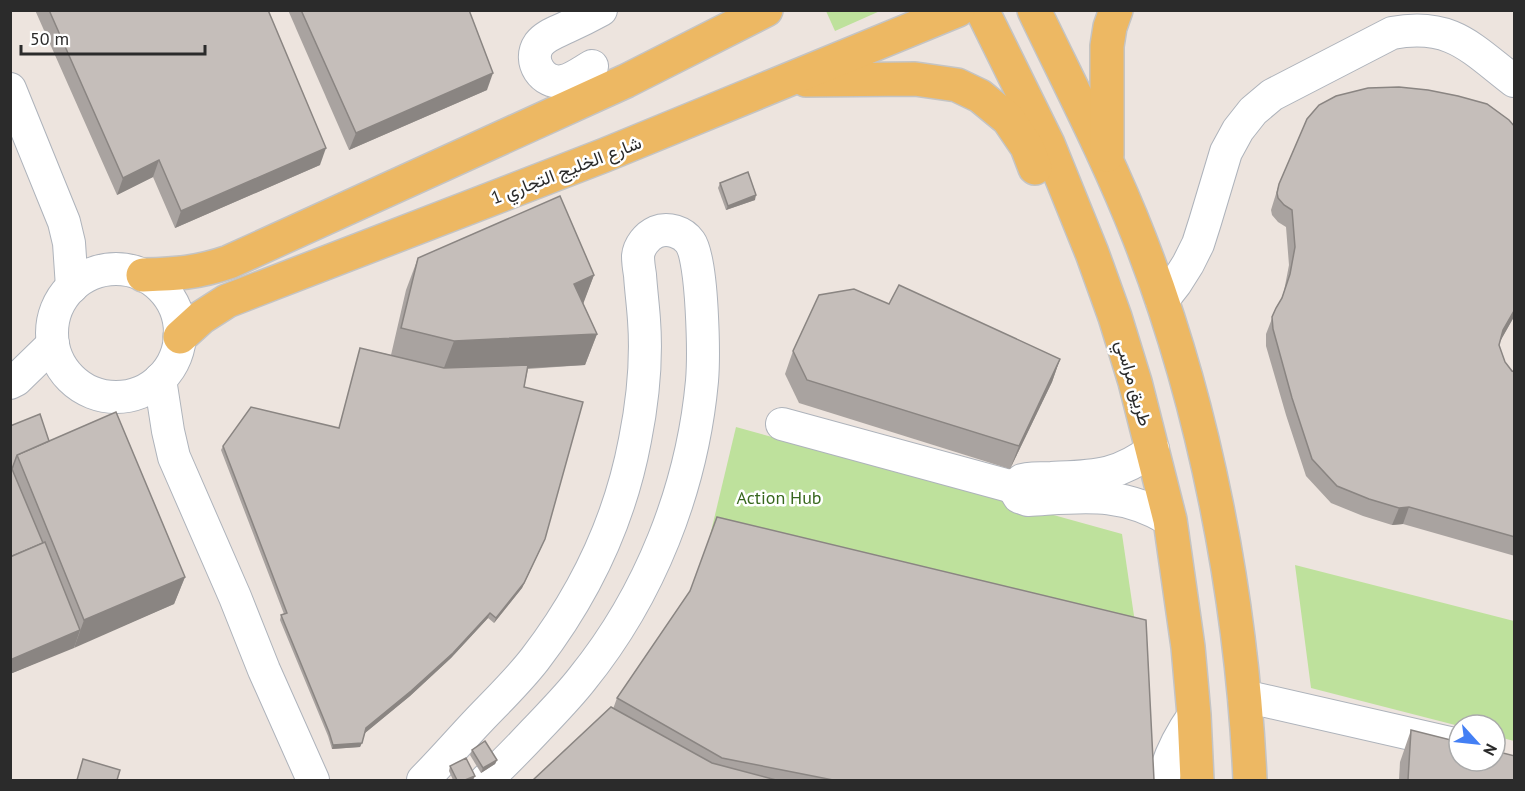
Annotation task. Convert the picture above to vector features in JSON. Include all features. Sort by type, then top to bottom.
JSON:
[{"type":"main road","name":"شارع الخليج التجاري 1","points":[[180,337],[202,317],[227,301],[605,155],[958,10]]},
{"type":"main road","name":"طريق مراسي","points":[[981,10],[1048,144],[1092,253],[1135,382],[1170,520],[1188,647],[1197,780]]},
{"type":"main road","points":[[1034,10],[1107,163],[1138,236],[1162,301],[1189,389],[1227,566],[1244,696],[1250,780]]},
{"type":"main road","points":[[1107,163],[1107,46],[1116,10]]},
{"type":"main road","points":[[143,275],[187,273],[229,262],[626,81],[756,13]]},
{"type":"main road","points":[[789,80],[915,79],[957,85],[980,96],[1008,119],[1027,147],[1063,231],[1092,253]]},
{"type":"street","points":[[592,66],[562,81],[551,81],[542,75],[536,66],[534,55],[538,45],[546,37],[601,10]]},
{"type":"street","points":[[567,27],[581,55],[592,66],[605,74],[626,81]]},
{"type":"street","points":[[1162,301],[1176,283],[1198,244],[1226,152],[1238,130],[1253,111],[1272,95],[1392,33],[1407,30],[1437,31],[1464,42],[1515,81]]},
{"type":"street","points":[[10,89],[64,222],[69,243],[72,287]]},
{"type":"street","points":[[64,222],[90,256],[106,270]]},
{"type":"street","points":[[423,780],[508,691],[534,660],[558,628],[597,558],[626,482],[642,403],[645,363],[644,322],[638,254],[644,242],[654,233],[668,230],[681,233],[691,243],[696,256],[702,324],[702,379],[688,463],[664,538],[642,587],[614,634],[583,679],[504,765],[486,780]]},
{"type":"street","points":[[129,270],[156,283],[167,294],[175,307],[180,337],[170,367],[160,379],[134,394],[104,396],[76,383],[59,358],[52,328],[55,313],[62,299],[72,287],[98,271],[129,270]]},
{"type":"street","points":[[13,381],[59,358]]},
{"type":"street","points":[[160,379],[166,423],[174,457],[313,780]]},
{"type":"street","points":[[124,396],[152,425],[174,457]]},
{"type":"street","points":[[782,424],[1017,488],[1018,483],[1027,479],[1095,486],[1111,498],[1142,505],[1170,520]]},
{"type":"street","points":[[1095,486],[1153,449]]},
{"type":"street","points":[[1244,696],[1447,742]]},
{"type":"street","points":[[1163,780],[1174,747],[1194,715]]},
{"type":"green space","points":[[826,11],[880,11],[835,31]]},
{"type":"green space","name":"Action Hub","points":[[736,427],[1122,534],[1138,643],[709,540]]},
{"type":"green space","points":[[1295,565],[1514,621],[1514,741],[1507,739],[1507,713],[1447,713],[1447,723],[1311,688]]},
{"type":"building","points":[[49,10],[268,10],[326,148],[181,211],[159,160],[123,178]]},
{"type":"building","points":[[301,10],[469,10],[493,73],[356,133]]},
{"type":"building","points":[[1399,87],[1428,90],[1487,104],[1515,127],[1515,309],[1503,330],[1499,345],[1505,362],[1515,372],[1515,537],[1409,507],[1399,508],[1337,486],[1312,459],[1273,329],[1272,317],[1282,298],[1290,274],[1295,247],[1292,210],[1284,205],[1277,193],[1307,119],[1319,105],[1336,96],[1368,88]]},
{"type":"building","points":[[748,172],[756,195],[728,206],[720,183]]},
{"type":"building","points":[[560,196],[594,275],[574,284],[597,334],[454,341],[401,328],[418,258]]},
{"type":"building","points":[[899,285],[1060,359],[1019,446],[807,380],[793,351],[819,295],[854,289],[889,304]]},
{"type":"building","points":[[360,348],[444,368],[528,365],[524,387],[583,402],[545,539],[524,583],[496,618],[490,613],[453,653],[366,728],[362,743],[333,745],[281,615],[287,613],[223,446],[251,407],[339,428]]},
{"type":"building","points":[[116,412],[185,577],[84,620],[17,455]]},
{"type":"building","points":[[40,414],[49,441],[17,455],[12,469],[43,543],[10,557],[10,426]]},
{"type":"building","points":[[717,517],[1146,620],[1154,780],[833,780],[722,758],[617,698],[690,591]]},
{"type":"building","points":[[45,542],[80,630],[10,660],[10,557]]},
{"type":"building","points":[[611,707],[712,763],[776,780],[533,780]]},
{"type":"building","points":[[1411,730],[1447,739],[1447,773],[1507,773],[1507,754],[1515,756],[1515,780],[1408,780]]},
{"type":"building","points":[[485,741],[497,760],[483,768],[472,750]]},
{"type":"building","points":[[466,758],[475,776],[457,780],[450,766]]},
{"type":"building","points":[[83,759],[120,770],[117,780],[77,780]]}]
